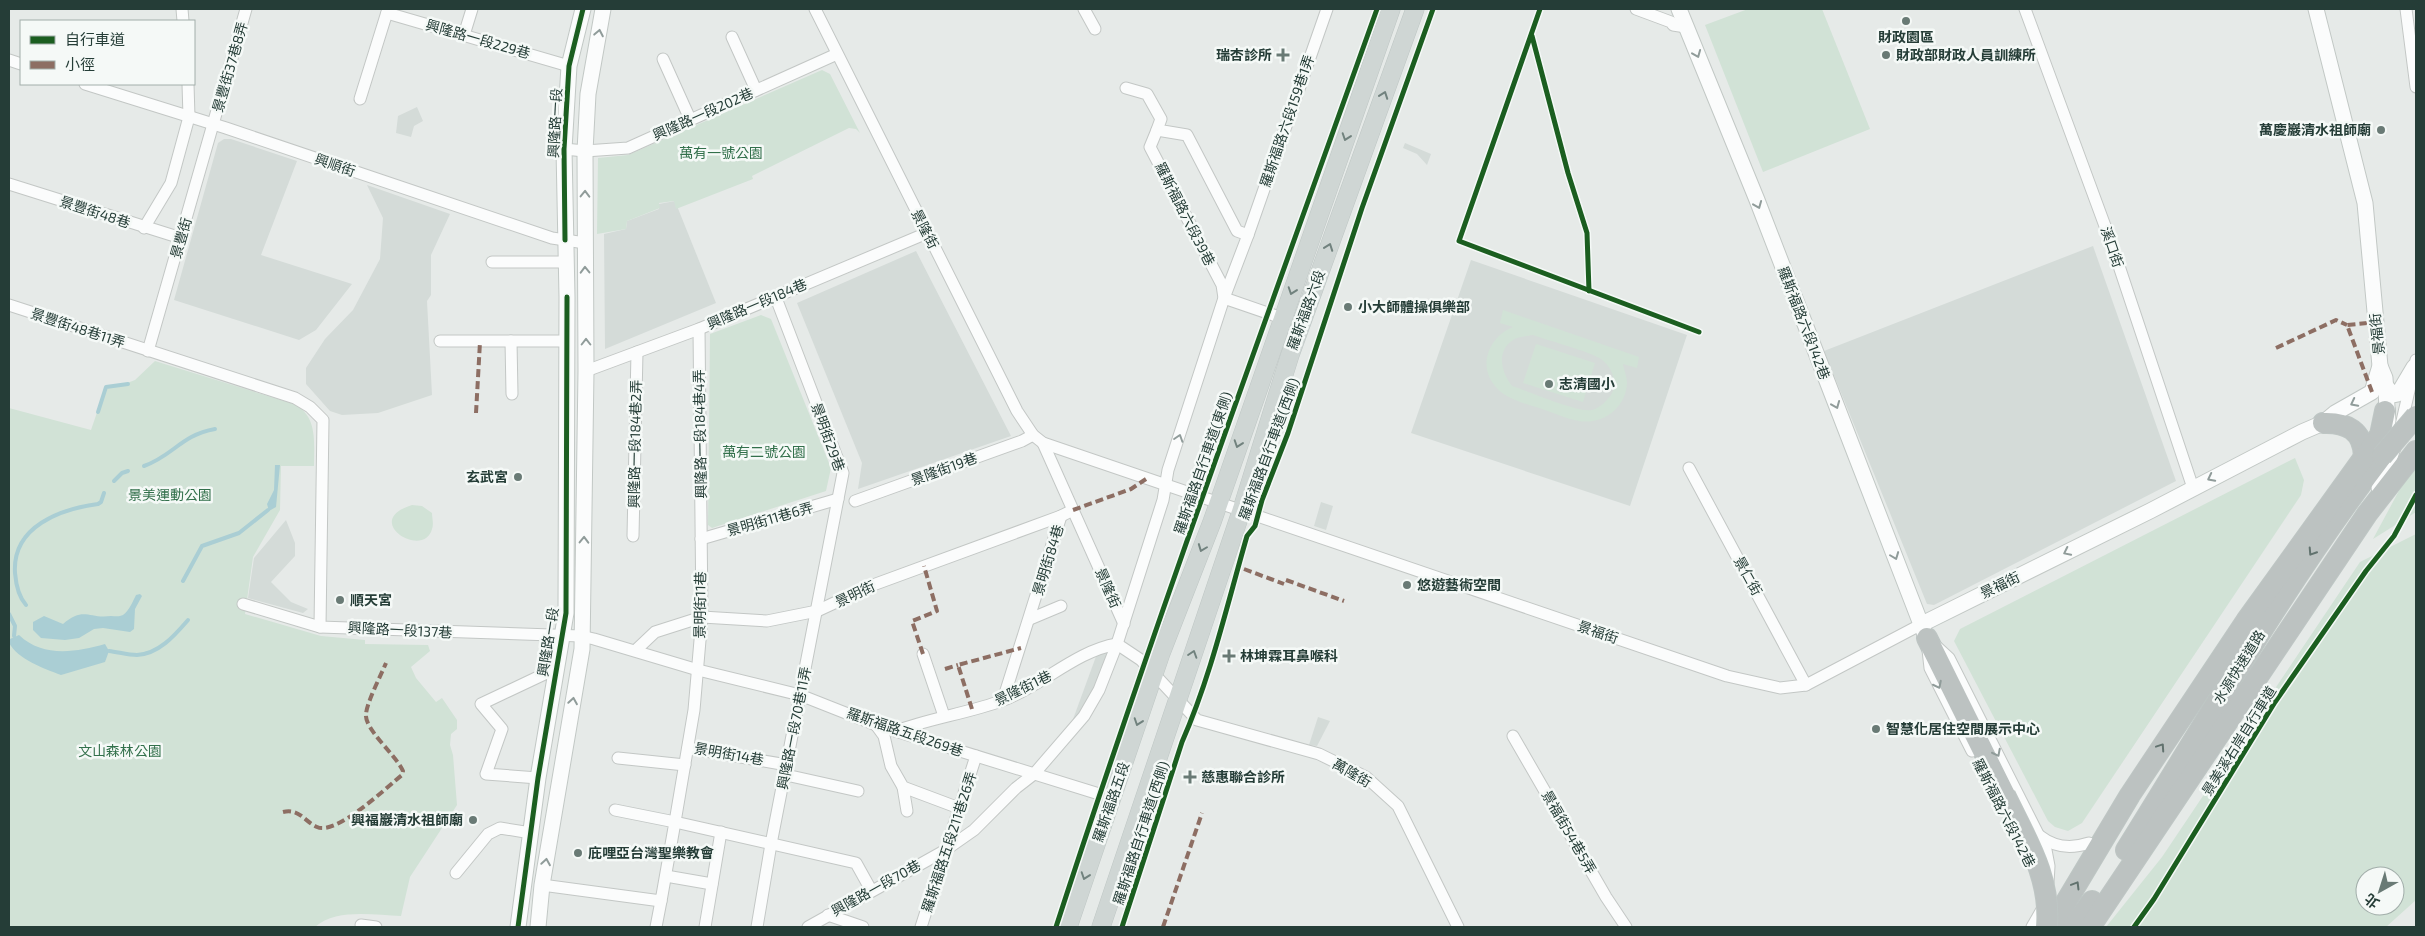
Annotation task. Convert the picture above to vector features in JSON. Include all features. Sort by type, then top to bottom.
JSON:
[{"type":"highway","points":[[2042,926],[2246,621],[2346,479],[2380,435],[2385,411]]},
{"type":"highway","name":"水源快速道路","points":[[2073,927],[2118,863],[2330,524],[2382,456],[2416,416]]},
{"type":"highway","points":[[2324,423],[2334,423],[2352,429],[2364,444],[2364,456]]},
{"type":"highway","name":"水源快速道路","points":[[2090,927],[2367,514],[2416,451]]},
{"type":"highway","points":[[1924,631],[2005,795],[2043,877],[2047,895],[2042,926]]},
{"type":"main road","name":"興隆路一段","points":[[518,927],[538,778],[566,613],[567,342],[564,150],[569,66],[583,9]]},
{"type":"main road","points":[[538,927],[542,885],[582,649],[586,371],[585,151],[588,94],[603,9]]},
{"type":"main road","name":"羅斯福路六段","points":[[1154,676],[1218,502],[1391,9]]},
{"type":"main road","name":"羅斯福路六段","points":[[1178,700],[1242,509],[1290,355],[1415,9]]},
{"type":"main road","name":"羅斯福路六段142巷","points":[[1679,9],[1760,210],[1924,631]]},
{"type":"main road","name":"景福街","points":[[1924,631],[2193,488],[2302,432],[2324,423],[2335,413],[2372,392],[2380,366],[2365,203],[2316,9]]},
{"type":"main road","points":[[2386,386],[2393,395],[2398,394],[2415,363]]},
{"type":"main road","points":[[2380,366],[2386,386],[2385,411],[2393,454]]},
{"type":"main road","name":"羅斯福路五段","points":[[1068,927],[1154,676]]},
{"type":"main road","points":[[1102,927],[1178,700]]},
{"type":"street","name":"景豐街37巷8弄","points":[[214,124],[246,9]]},
{"type":"street","points":[[464,35],[472,9]]},
{"type":"street","name":"景隆街","points":[[815,9],[1017,411],[1033,435],[1043,443],[1242,509]]},
{"type":"street","points":[[1084,9],[1095,29]]},
{"type":"street","name":"羅斯福路六段159巷1弄","points":[[1248,234],[1327,9]]},
{"type":"street","points":[[1636,9],[1670,22],[1673,25],[1686,27]]},
{"type":"street","name":"溪口街","points":[[2025,9],[2112,245],[2193,488]]},
{"type":"street","points":[[2406,9],[2416,87]]},
{"type":"street","name":"興隆路一段229巷","points":[[360,99],[388,11],[569,66]]},
{"type":"street","points":[[732,37],[756,90]]},
{"type":"street","name":"興隆路一段202巷","points":[[564,150],[585,151],[628,148],[837,54]]},
{"type":"street","points":[[663,58],[690,119]]},
{"type":"street","name":"興順街","points":[[88,85],[214,124],[552,238],[585,243]]},
{"type":"street","points":[[144,228],[171,183],[190,117],[188,85]]},
{"type":"street","name":"羅斯福路六段39巷","points":[[1126,88],[1147,94],[1161,119],[1150,147],[1222,285],[1224,298]]},
{"type":"street","name":"景豐街","points":[[148,351],[214,124]]},
{"type":"street","points":[[1157,130],[1187,135],[1237,231],[1248,234]]},
{"type":"street","name":"景豐街48巷","points":[[9,184],[144,228],[181,238]]},
{"type":"street","name":"興隆路一段184巷","points":[[586,371],[776,298],[927,233]]},
{"type":"street","name":"羅斯福路六段39巷","points":[[1224,298],[1248,234]]},
{"type":"street","points":[[492,262],[566,262]]},
{"type":"street","name":"景明街29巷","points":[[776,298],[843,474],[817,612]]},
{"type":"street","points":[[1224,298],[1282,318]]},
{"type":"street","name":"興隆路一段70巷","points":[[808,927],[871,890],[944,851],[974,830],[1016,788],[1034,774],[1084,716],[1099,690],[1118,644],[1163,500],[1164,484],[1224,298]]},
{"type":"street","name":"景豐街48巷11弄","points":[[9,305],[295,398],[310,407],[323,420],[320,626]]},
{"type":"street","name":"興隆路一段184巷4弄","points":[[699,329],[701,539]]},
{"type":"street","points":[[440,341],[567,342]]},
{"type":"street","points":[[511,341],[512,394]]},
{"type":"street","name":"興隆路一段184巷2弄","points":[[633,536],[637,352]]},
{"type":"street","points":[[2082,927],[2141,842],[2383,478],[2393,454],[2415,363]]},
{"type":"street","name":"景隆街19巷","points":[[855,500],[1022,441],[1033,435]]},
{"type":"street","name":"景隆街","points":[[1043,443],[1124,624]]},
{"type":"street","name":"景仁街","points":[[1689,468],[1806,685]]},
{"type":"street","name":"景明街11巷6弄","points":[[701,539],[838,499]]},
{"type":"street","name":"景福街","points":[[1242,509],[1727,676],[1780,688],[1806,685],[1924,631]]},
{"type":"street","name":"景明街","points":[[636,650],[655,632],[702,617],[766,621],[817,612],[873,585],[1062,516],[1072,510]]},
{"type":"street","name":"景明街84巷","points":[[1003,700],[1062,516]]},
{"type":"street","name":"景明街11巷","points":[[698,670],[702,617],[701,539]]},
{"type":"street","name":"興隆路一段137巷","points":[[243,604],[320,626],[561,636]]},
{"type":"street","points":[[1030,619],[1061,606]]},
{"type":"street","name":"興隆路一段70巷11弄","points":[[757,927],[771,844],[817,612]]},
{"type":"street","name":"羅斯福路六段142巷","points":[[1924,631],[1949,658],[2048,854],[2048,887],[2042,926]]},
{"type":"street","name":"羅斯福路六段142巷","points":[[1924,631],[1930,668],[2031,865],[2037,885],[2042,926]]},
{"type":"street","points":[[561,636],[582,636],[636,650],[698,670]]},
{"type":"street","points":[[1118,644],[1141,660],[1178,700]]},
{"type":"street","name":"景隆街1巷","points":[[896,731],[1003,700],[1027,689],[1100,647],[1118,644]]},
{"type":"street","points":[[923,654],[944,716]]},
{"type":"street","points":[[538,778],[486,774],[502,729],[478,706],[555,669]]},
{"type":"street","name":"羅斯福路五段269巷","points":[[698,670],[800,694],[876,725],[1112,798]]},
{"type":"street","name":"景明街14巷","points":[[698,670],[688,748],[786,770],[858,792]]},
{"type":"street","name":"萬隆街","points":[[1178,700],[1197,720],[1319,754],[1366,777],[1398,806],[1458,927]]},
{"type":"street","points":[[876,725],[884,736],[892,766],[903,787],[907,810]]},
{"type":"street","name":"景福街54巷5弄","points":[[1513,736],[1606,898],[1626,927]]},
{"type":"street","points":[[656,927],[688,748]]},
{"type":"street","name":"羅斯福路五段211巷26弄","points":[[921,927],[976,756]]},
{"type":"street","points":[[618,758],[685,765]]},
{"type":"street","points":[[903,787],[959,808]]},
{"type":"street","points":[[615,810],[856,863],[871,890]]},
{"type":"street","points":[[456,873],[488,834],[500,828],[530,833]]},
{"type":"street","points":[[705,927],[721,832]]},
{"type":"street","points":[[2038,835],[2057,846],[2074,846],[2089,843]]},
{"type":"street","points":[[666,876],[712,884]]},
{"type":"street","points":[[542,885],[661,901]]},
{"type":"street","points":[[828,915],[863,927]]},
{"type":"street","points":[[361,925],[376,927]]},
{"type":"shaded area","points":[[417,107],[423,121],[414,126],[411,137],[396,133],[398,116]]},
{"type":"shaded area","points":[[224,139],[231,139],[297,161],[261,255],[352,284],[316,330],[299,340],[174,300],[218,143]]},
{"type":"shaded area","points":[[1405,143],[1431,154],[1427,165],[1417,154],[1403,148]]},
{"type":"shaded area","points":[[367,185],[450,214],[431,255],[431,295],[427,301],[432,395],[378,413],[342,415],[330,411],[306,384],[306,368],[325,339],[353,310],[380,259],[383,218]]},
{"type":"shaded area","points":[[675,201],[716,303],[605,349],[604,234],[626,229],[627,221],[659,209],[659,204]]},
{"type":"shaded area","points":[[2093,246],[2176,481],[1934,605],[1927,604],[1824,351]]},
{"type":"shaded area","points":[[916,251],[1011,436],[858,489],[862,463],[797,303]]},
{"type":"shaded area","name":"志清國小","points":[[1471,260],[1687,335],[1630,506],[1411,433]]},
{"type":"shaded area","points":[[1321,502],[1333,506],[1326,530],[1314,526]]},
{"type":"shaded area","points":[[286,520],[295,543],[295,556],[271,582],[291,602],[308,609],[303,613],[248,598],[254,558]]},
{"type":"shaded area","points":[[1098,651],[1114,652],[1093,703],[1072,722]]},
{"type":"shaded area","points":[[1318,717],[1330,721],[1317,746],[1309,745]]},
{"type":"green space","points":[[1748,9],[1822,9],[1870,129],[1763,172],[1705,25]]},
{"type":"green space","name":"萬有一號公園","points":[[822,70],[830,74],[860,133],[856,129],[849,128],[752,176],[753,179],[676,209],[674,201],[659,203],[660,208],[627,221],[626,229],[597,234],[598,158],[628,155]]},
{"type":"green space","points":[[1503,310],[1639,357],[1637,368],[1623,364],[1627,378],[1626,392],[1618,407],[1612,413],[1596,420],[1588,422],[1579,421],[1515,400],[1504,394],[1495,386],[1487,369],[1487,360],[1492,344],[1505,331],[1513,327],[1500,323]],"holes":[[[1533,335],[1587,353],[1605,362],[1614,379],[1614,388],[1606,401],[1595,409],[1585,410],[1564,405],[1512,386],[1503,368],[1502,356],[1504,350],[1513,340]]]},
{"type":"green space","name":"萬有二號公園","points":[[761,315],[771,319],[831,468],[826,491],[712,528],[708,525],[710,334]]},
{"type":"green space","points":[[1536,344],[1595,363],[1583,402],[1523,383]]},
{"type":"green space","points":[[155,361],[294,404],[302,409],[311,423],[314,439],[314,466],[281,466],[280,510],[253,557],[245,614],[321,636],[365,640],[365,644],[428,645],[430,651],[411,667],[416,678],[436,702],[442,698],[457,720],[457,729],[451,734],[450,745],[453,755],[457,805],[410,877],[401,916],[344,915],[324,921],[315,927],[9,927],[9,408],[91,430],[106,386],[122,385],[135,380]]},
{"type":"green space","points":[[2416,441],[2416,512],[2373,539],[2408,474]]},
{"type":"green space","points":[[2295,458],[2304,480],[2301,495],[2082,823],[2068,831],[2055,827],[2048,821],[1954,641],[1960,629]]},
{"type":"green space","points":[[412,505],[422,506],[432,513],[432,529],[427,538],[418,541],[399,535],[393,528],[392,520],[398,512]]},
{"type":"green space","points":[[2416,534],[2416,900],[2405,910],[2405,866],[2355,866],[2355,916],[2398,916],[2386,927],[2106,927],[2162,857],[2360,562]]},
{"type":"water","points":[[275,465],[280,465],[276,507],[269,511],[267,504],[274,490]]},
{"type":"water","points":[[140,594],[142,596],[135,609],[134,629],[130,632],[103,628],[94,629],[79,638],[65,640],[41,638],[33,630],[33,622],[44,616],[63,624],[81,614],[122,616],[136,595]]},
{"type":"water","points":[[19,635],[38,647],[49,650],[71,651],[105,644],[109,651],[105,662],[61,675],[32,663],[13,649],[9,643],[10,639]]},
{"type":"waterway","points":[[98,412],[106,387],[128,384]]},
{"type":"waterway","points":[[144,466],[163,457],[194,436],[215,429]]},
{"type":"waterway","points":[[114,481],[122,473],[128,471]]},
{"type":"waterway","points":[[26,605],[18,590],[15,573],[16,557],[22,543],[30,532],[42,523],[69,510],[98,504],[101,502],[104,493]]},
{"type":"waterway","points":[[183,581],[202,546],[239,533],[268,510]]},
{"type":"waterway","points":[[9,614],[15,626],[14,636]]},
{"type":"waterway","points":[[109,651],[130,655],[145,654],[166,643],[188,620]]},
{"type":"marked path","points":[[2276,348],[2336,320],[2347,325]]},
{"type":"marked path","points":[[2372,392],[2347,325],[2377,322]]},
{"type":"marked path","points":[[476,413],[480,342]]},
{"type":"marked path","points":[[1073,510],[1131,489],[1146,479]]},
{"type":"marked path","points":[[923,654],[912,621],[937,611],[924,566]]},
{"type":"marked path","points":[[1244,569],[1284,584]]},
{"type":"marked path","points":[[1286,580],[1344,601]]},
{"type":"marked path","points":[[972,709],[958,665],[1021,648]]},
{"type":"marked path","points":[[283,812],[297,813],[317,827],[325,828],[348,818],[402,775],[403,771],[370,727],[366,714],[374,688],[386,663]]},
{"type":"marked path","points":[[945,669],[958,665]]},
{"type":"marked path","points":[[1163,927],[1202,813]]},
{"type":"cycle path","points":[[565,240],[564,149],[569,66],[583,9]]},
{"type":"cycle path","name":"羅斯福路自行車道(東側)","points":[[1056,927],[1173,582],[1377,9]]},
{"type":"cycle path","name":"羅斯福路自行車道(西側)","points":[[1122,927],[1182,742],[1202,692],[1247,536],[1255,526],[1262,500],[1288,433],[1362,208],[1433,9]]},
{"type":"cycle path","points":[[1540,9],[1459,241],[1699,332]]},
{"type":"cycle path","points":[[1532,36],[1568,173],[1587,233],[1589,291]]},
{"type":"cycle path","points":[[518,927],[538,778],[566,613],[567,297]]},
{"type":"cycle path","name":"景美溪右岸自行車道","points":[[2134,927],[2154,899],[2275,702],[2366,571],[2394,536],[2416,495]]},
{"type":"place","name":"財政園區","points":[[1906,21]]},
{"type":"place","name":"瑞杏診所","points":[[1283,55]]},
{"type":"place","name":"財政部財政人員訓練所","points":[[1886,55]]},
{"type":"place","name":"萬慶巖清水祖師廟","points":[[2381,130]]},
{"type":"place","name":"小大師體操俱樂部","points":[[1348,307]]},
{"type":"place","name":"志清國小","points":[[1549,384]]},
{"type":"place","name":"玄武宮","points":[[518,477]]},
{"type":"place","name":"悠遊藝術空間","points":[[1407,585]]},
{"type":"place","name":"順天宮","points":[[340,600]]},
{"type":"place","name":"林坤霖耳鼻喉科","points":[[1229,656]]},
{"type":"place","name":"智慧化居住空間展示中心","points":[[1876,729]]},
{"type":"place","name":"慈惠聯合診所","points":[[1190,777]]},
{"type":"place","name":"興福巖清水祖師廟","points":[[473,820]]},
{"type":"place","name":"庇哩亞台灣聖樂教會","points":[[578,853]]},
{"type":"park label","name":"景美運動公園","points":[[170,495]]},
{"type":"park label","name":"文山森林公園","points":[[120,751]]}]
